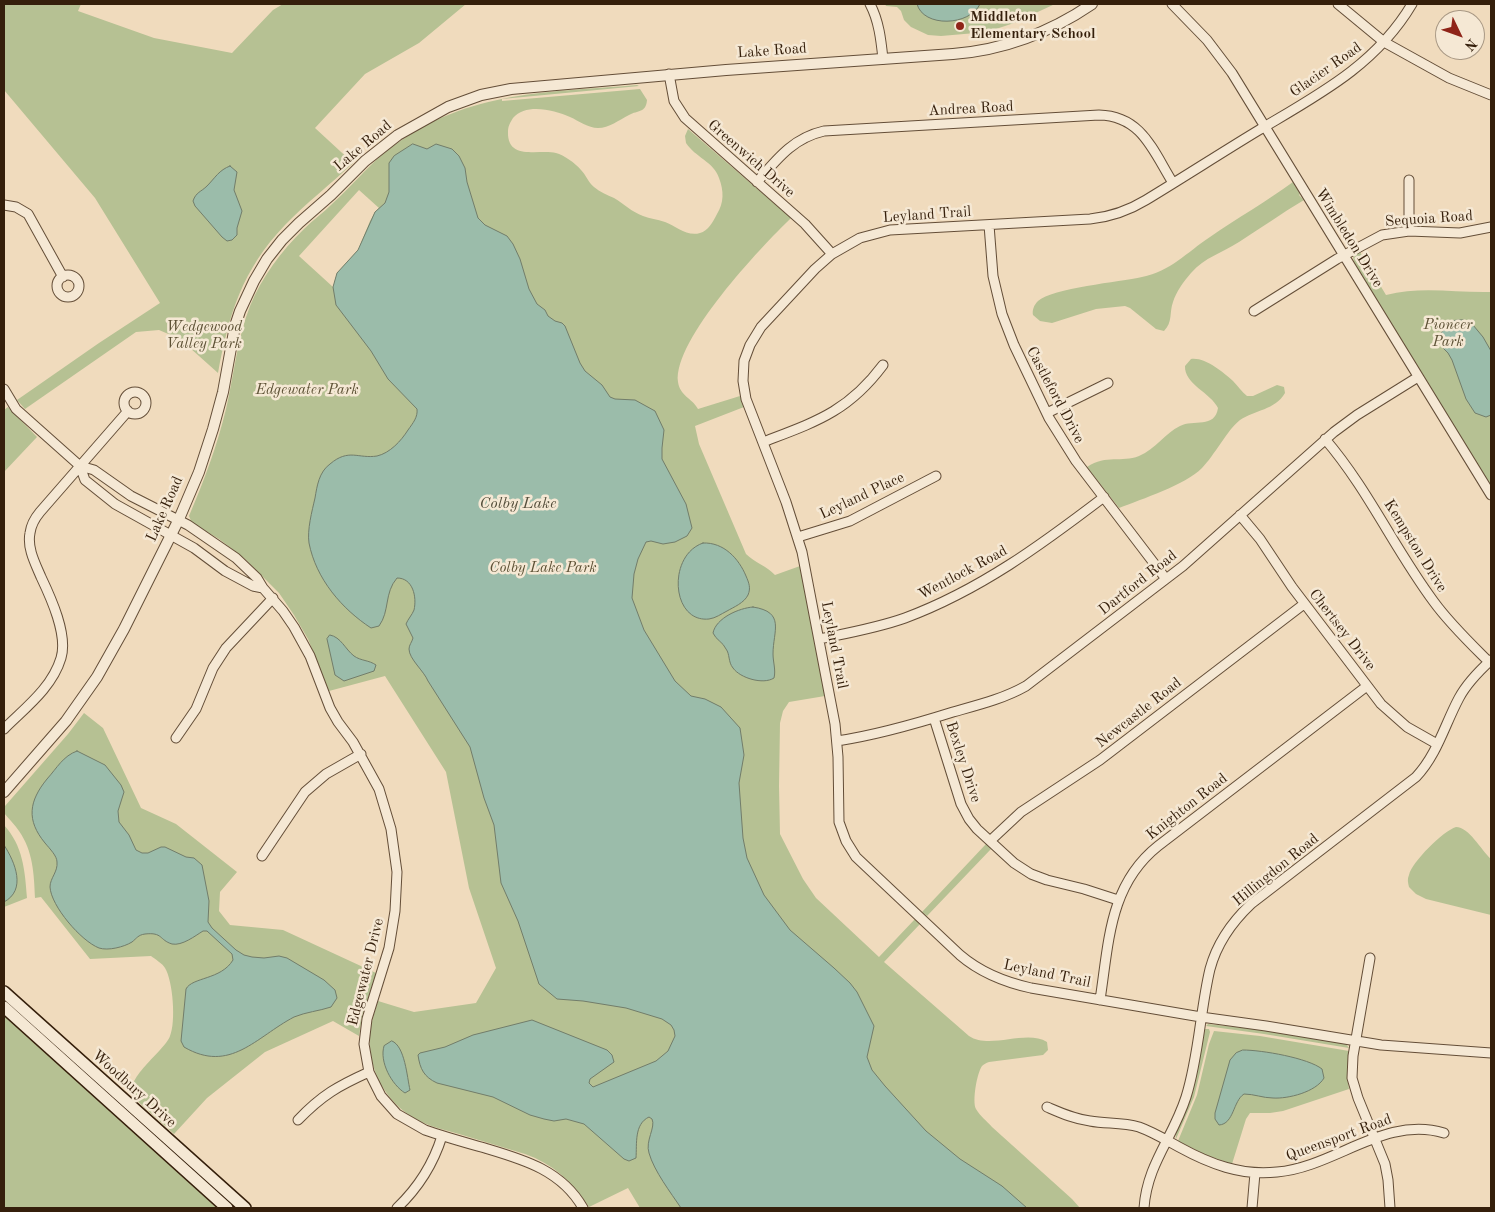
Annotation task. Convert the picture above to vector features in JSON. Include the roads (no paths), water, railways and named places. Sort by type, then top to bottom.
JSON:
[{"type":"main road","name":"Woodbury Drive","points":[[4,992],[245,1208]]},
{"type":"main road","name":"Woodbury Drive","points":[[4,1007],[227,1208]]},
{"type":"street","points":[[870,4],[880,31],[884,59]]},
{"type":"street","name":"Lake Road","points":[[4,792],[66,721],[97,677],[124,629],[179,520],[199,472],[213,429],[224,386],[235,326],[254,280],[267,259],[287,235],[365,161],[398,135],[427,117],[448,107],[480,95],[516,88],[669,74],[960,54],[1001,46],[1052,27],[1092,4]]},
{"type":"street","name":"Wimbledon Drive","points":[[1172,4],[1217,51],[1232,72],[1491,495]]},
{"type":"street","points":[[1338,4],[1384,42],[1449,78],[1491,95]]},
{"type":"street","name":"Glacier Road","points":[[1266,126],[1339,82],[1372,55],[1412,4]]},
{"type":"street","name":"Greenwich Drive","points":[[669,74],[674,100],[682,115],[810,229],[832,254]]},
{"type":"street","name":"Andrea Road","points":[[757,182],[793,144],[808,136],[827,130],[1103,116],[1120,118],[1137,128],[1145,137],[1173,184]]},
{"type":"street","name":"Leyland Trail","points":[[1266,126],[1134,207],[1108,216],[1090,219],[880,232],[856,240],[832,254],[815,269],[761,327],[747,351],[743,369],[744,392],[798,537],[834,712],[837,741],[839,822],[846,841],[854,854],[862,862],[958,952],[978,968],[997,978],[1018,985],[1100,1000],[1402,1048],[1491,1052]]},
{"type":"street","points":[[1409,180],[1409,231]]},
{"type":"street","points":[[4,205],[19,208],[30,217],[63,277]]},
{"type":"street","name":"Castleford Drive","points":[[989,225],[993,276],[1000,309],[1011,340],[1047,413],[1067,448],[1166,579]]},
{"type":"street","name":"Sequoia Road","points":[[1254,311],[1344,256],[1382,236],[1409,231],[1460,233],[1491,227]]},
{"type":"street","points":[[763,442],[818,420],[837,410],[860,392],[883,365]]},
{"type":"street","name":"Dartford Road","points":[[837,741],[882,733],[934,718],[997,699],[1026,686],[1196,556],[1326,439],[1357,415],[1418,377]]},
{"type":"street","points":[[1047,413],[1108,383]]},
{"type":"street","points":[[4,389],[16,409],[80,466]]},
{"type":"street","points":[[4,729],[34,701],[50,680],[63,650],[62,633],[48,592],[32,556],[29,533],[40,512],[128,411]]},
{"type":"street","name":"Kempston Drive","points":[[1326,439],[1357,480],[1434,602],[1452,624],[1490,661]]},
{"type":"street","name":"Edgewater Drive","points":[[80,466],[94,470],[130,496],[179,520],[213,540],[257,578],[263,588],[284,611],[302,641],[310,656],[330,708],[361,754],[379,789],[391,829],[397,872],[397,892],[392,933],[364,1031],[364,1044],[369,1072],[381,1096],[397,1114],[424,1130],[524,1160],[542,1168],[569,1188],[583,1208]]},
{"type":"street","name":"Edgewater Drive","points":[[80,466],[84,480],[103,496],[194,548],[225,571],[253,586],[263,588]]},
{"type":"street","name":"Leyland Place","points":[[798,537],[850,521],[936,476]]},
{"type":"street","name":"Wentlock Road","points":[[819,639],[873,628],[954,596],[1033,551],[1104,497]]},
{"type":"street","name":"Chertsey Drive","points":[[1240,515],[1260,538],[1286,580],[1304,604],[1388,711],[1402,724],[1437,744]]},
{"type":"street","points":[[176,738],[196,709],[213,668],[226,648],[273,598]]},
{"type":"street","name":"Newcastle Road","points":[[990,842],[1021,812],[1095,764],[1304,604]]},
{"type":"street","name":"Hillingdon Road","points":[[1144,1208],[1151,1172],[1179,1116],[1186,1095],[1208,981],[1214,958],[1223,938],[1238,917],[1252,904],[1408,784],[1426,765],[1463,692],[1490,661]]},
{"type":"street","name":"Knighton Road","points":[[1100,1000],[1112,924],[1118,900],[1131,874],[1148,854],[1367,686]]},
{"type":"street","name":"Bexley Drive","points":[[934,718],[961,804],[972,823],[990,842],[1014,864],[1031,874],[1118,900]]},
{"type":"street","points":[[262,856],[305,792],[326,774],[361,754]]},
{"type":"street","points":[[1370,958],[1352,1064],[1353,1080],[1358,1098],[1385,1164],[1390,1208]]},
{"type":"street","points":[[298,1120],[310,1107],[332,1090],[369,1072]]},
{"type":"street","name":"Queensport Road","points":[[1046,1107],[1067,1116],[1084,1120],[1136,1126],[1210,1163],[1230,1169],[1255,1173],[1276,1173],[1299,1169],[1390,1133],[1407,1129],[1423,1129],[1444,1133]]},
{"type":"street","points":[[398,1208],[424,1178],[437,1152],[442,1136]]},
{"type":"street","points":[[1252,1208],[1255,1173]]},
{"type":"water","points":[[917,4],[980,4],[967,17],[947,21],[928,17],[921,12]]},
{"type":"water","name":"Colby Lake","points":[[413,144],[427,149],[436,144],[452,149],[459,156],[465,168],[467,182],[478,218],[485,225],[507,236],[513,244],[520,259],[529,289],[537,304],[545,310],[548,316],[565,326],[585,371],[602,385],[610,397],[635,400],[655,411],[664,430],[662,459],[686,504],[692,528],[687,536],[675,542],[663,544],[651,541],[646,542],[638,559],[634,574],[632,598],[644,630],[675,681],[691,696],[705,699],[721,707],[740,728],[744,755],[739,783],[743,838],[747,858],[764,895],[790,930],[834,968],[857,992],[874,1026],[867,1057],[872,1070],[885,1086],[926,1131],[960,1159],[1002,1186],[1027,1208],[681,1208],[651,1160],[648,1144],[653,1122],[649,1117],[644,1120],[639,1129],[636,1158],[629,1161],[624,1159],[584,1124],[566,1119],[554,1121],[530,1115],[493,1097],[437,1083],[423,1072],[418,1055],[420,1053],[445,1047],[473,1035],[532,1020],[607,1050],[612,1055],[614,1062],[590,1079],[589,1083],[593,1087],[656,1061],[668,1051],[675,1036],[671,1025],[662,1019],[626,1008],[557,999],[539,984],[518,921],[501,883],[494,825],[484,798],[470,747],[410,653],[409,648],[413,638],[406,624],[414,610],[413,589],[407,581],[397,578],[390,590],[385,614],[379,626],[371,628],[340,602],[324,581],[312,556],[309,543],[309,526],[318,484],[323,471],[343,456],[370,457],[386,452],[402,438],[417,415],[417,409],[388,379],[371,351],[336,305],[333,287],[337,273],[358,250],[375,212],[385,203],[389,192],[389,163],[394,156]]},
{"type":"water","points":[[230,166],[237,172],[234,190],[242,211],[237,235],[232,240],[227,241],[195,206],[193,201],[197,194],[220,172]]},
{"type":"water","points":[[1463,320],[1473,325],[1491,351],[1491,415],[1486,417],[1475,413],[1466,399],[1452,360],[1442,347],[1441,333],[1451,321]]},
{"type":"water","points":[[703,543],[718,545],[730,553],[743,570],[749,588],[748,595],[741,603],[709,619],[696,617],[687,610],[681,600],[678,587],[679,573],[683,560],[691,550]]},
{"type":"water","points":[[753,607],[770,613],[774,618],[775,624],[773,654],[775,675],[774,678],[764,681],[758,681],[736,672],[731,666],[725,647],[713,633],[723,618],[741,609]]},
{"type":"water","points":[[330,635],[340,641],[354,656],[376,665],[374,671],[344,681],[335,675],[327,639]]},
{"type":"water","points":[[77,751],[105,765],[121,785],[124,792],[118,811],[119,822],[129,835],[136,850],[148,853],[165,847],[186,857],[194,858],[202,865],[209,901],[208,922],[212,928],[244,955],[264,958],[279,956],[287,958],[324,980],[335,990],[337,998],[331,1007],[294,1017],[242,1050],[229,1055],[215,1057],[200,1054],[184,1047],[181,1041],[186,989],[194,982],[214,975],[228,966],[233,960],[232,954],[207,931],[203,931],[180,944],[172,944],[155,934],[145,934],[125,945],[103,949],[84,938],[61,913],[50,887],[57,866],[57,860],[39,835],[32,811],[36,795],[47,779],[64,759]]},
{"type":"water","points":[[4,845],[15,867],[17,883],[11,897],[4,902]]},
{"type":"water","points":[[392,1041],[400,1049],[405,1062],[410,1090],[405,1093],[391,1079],[383,1059],[384,1046]]},
{"type":"water","points":[[1243,1050],[1273,1053],[1306,1061],[1322,1069],[1324,1078],[1315,1087],[1294,1096],[1273,1098],[1244,1094],[1240,1097],[1228,1121],[1219,1125],[1215,1119],[1215,1113],[1230,1060],[1236,1053]]},
{"type":"place","name":"Middleton Elementary School","points":[[960,26]]},
{"type":"park label","name":"Pioneer Park","points":[[1448,334]]},
{"type":"park label","name":"Wedgewood Valley Park","points":[[204,336]]},
{"type":"park label","name":"Edgewater Park","points":[[307,390]]},
{"type":"park label","name":"Colby Lake Park","points":[[543,568]]}]
